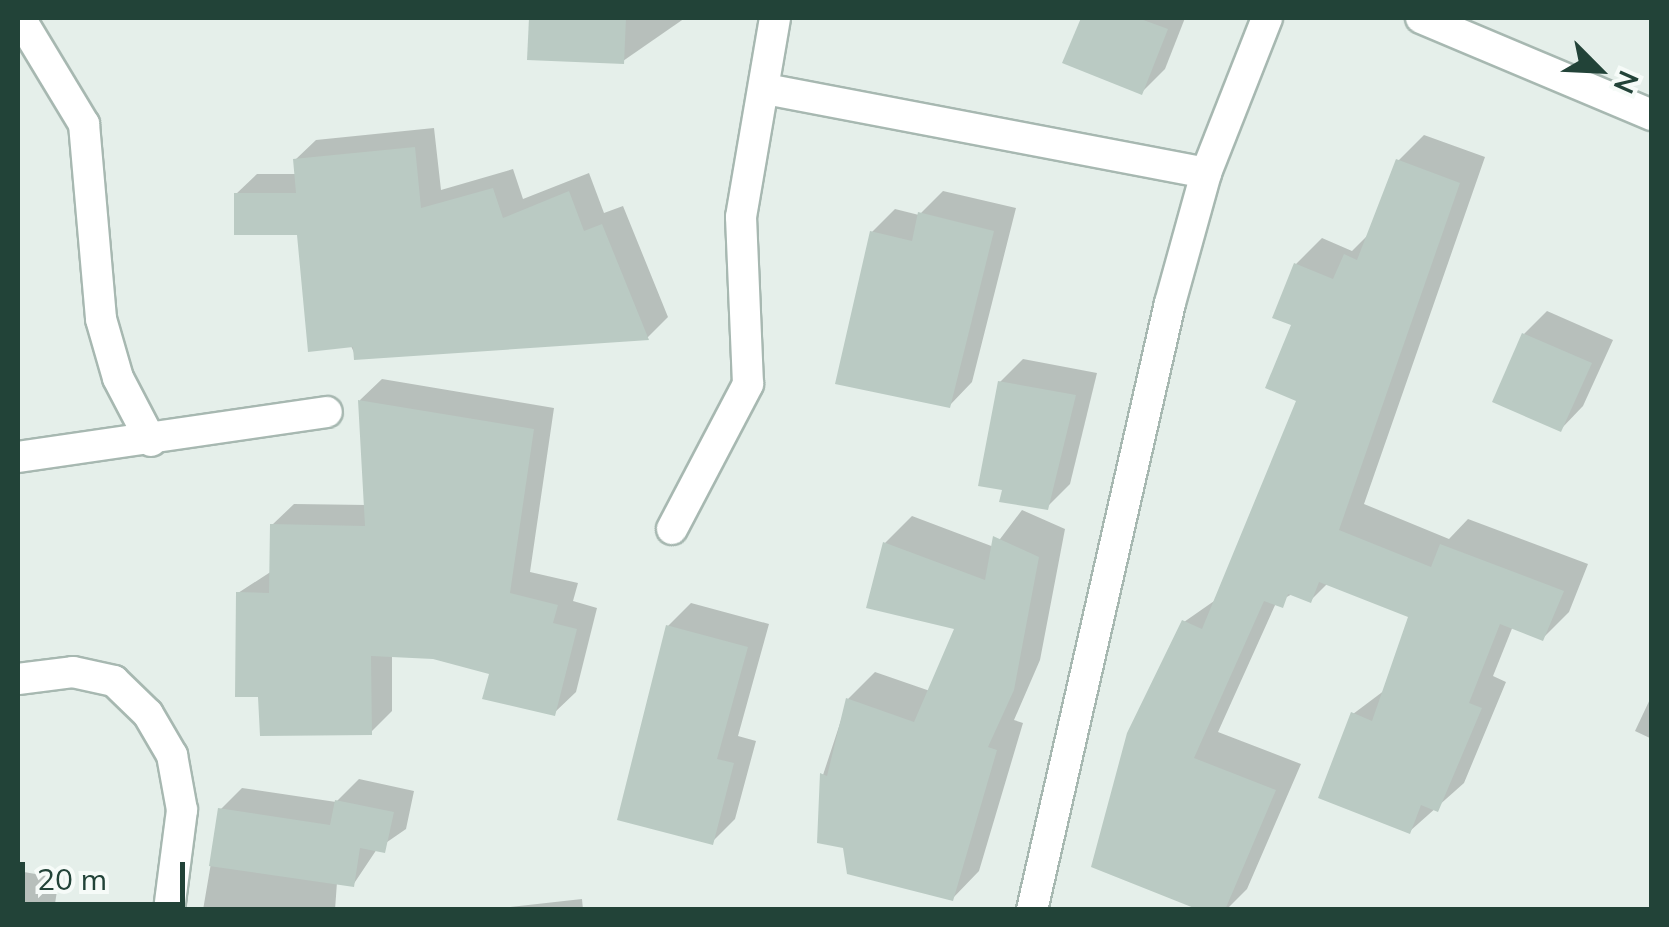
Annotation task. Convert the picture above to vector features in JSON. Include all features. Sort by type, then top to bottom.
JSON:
[{"type":"street","points":[[20,18],[84,124],[102,319],[152,441]]},
{"type":"street","points":[[672,529],[748,384],[741,217],[766,89],[775,18]]},
{"type":"street","points":[[1032,910],[1206,173],[1267,18]]},
{"type":"street","points":[[1421,18],[1652,115]]},
{"type":"street","points":[[766,89],[1206,173]]},
{"type":"street","points":[[18,456],[152,441],[327,412]]},
{"type":"street","points":[[18,679],[72,672],[114,680],[148,714],[172,755],[182,810],[169,910]]},
{"type":"building","points":[[529,18],[626,18],[624,64],[527,60]]},
{"type":"building","points":[[1081,18],[1138,18],[1168,29],[1142,95],[1062,63]]},
{"type":"building","points":[[415,147],[421,208],[493,188],[503,218],[569,191],[584,231],[602,224],[649,340],[354,360],[353,347],[308,352],[297,235],[234,235],[234,193],[296,193],[293,159]]},
{"type":"building","points":[[1396,159],[1460,183],[1339,530],[1431,567],[1440,544],[1564,591],[1543,641],[1500,624],[1469,703],[1482,708],[1438,812],[1421,805],[1410,834],[1318,798],[1351,712],[1372,721],[1408,617],[1319,582],[1311,603],[1288,594],[1283,608],[1264,601],[1194,758],[1276,790],[1225,910],[1199,910],[1091,867],[1127,733],[1182,620],[1202,629],[1296,401],[1265,388],[1291,325],[1272,318],[1294,263],[1333,279],[1344,254],[1357,260]]},
{"type":"building","points":[[918,212],[994,231],[950,408],[835,384],[870,231],[912,241]]},
{"type":"building","points":[[1522,333],[1592,363],[1561,432],[1492,402]]},
{"type":"building","points":[[998,381],[1076,395],[1048,510],[999,502],[1002,490],[978,486]]},
{"type":"building","points":[[358,400],[534,429],[510,593],[558,605],[553,623],[577,629],[555,716],[482,699],[489,674],[433,659],[371,656],[372,735],[260,736],[258,697],[235,697],[236,592],[269,593],[270,524],[365,526]]},
{"type":"building","points":[[993,536],[1039,557],[1014,690],[988,747],[997,750],[953,901],[847,874],[843,848],[817,843],[820,773],[827,776],[846,698],[914,722],[954,629],[866,608],[883,542],[985,580]]},
{"type":"building","points":[[666,625],[748,647],[717,759],[734,763],[713,845],[617,820]]},
{"type":"building","points":[[335,800],[394,812],[385,853],[360,848],[354,887],[209,866],[218,808],[330,825]]}]
